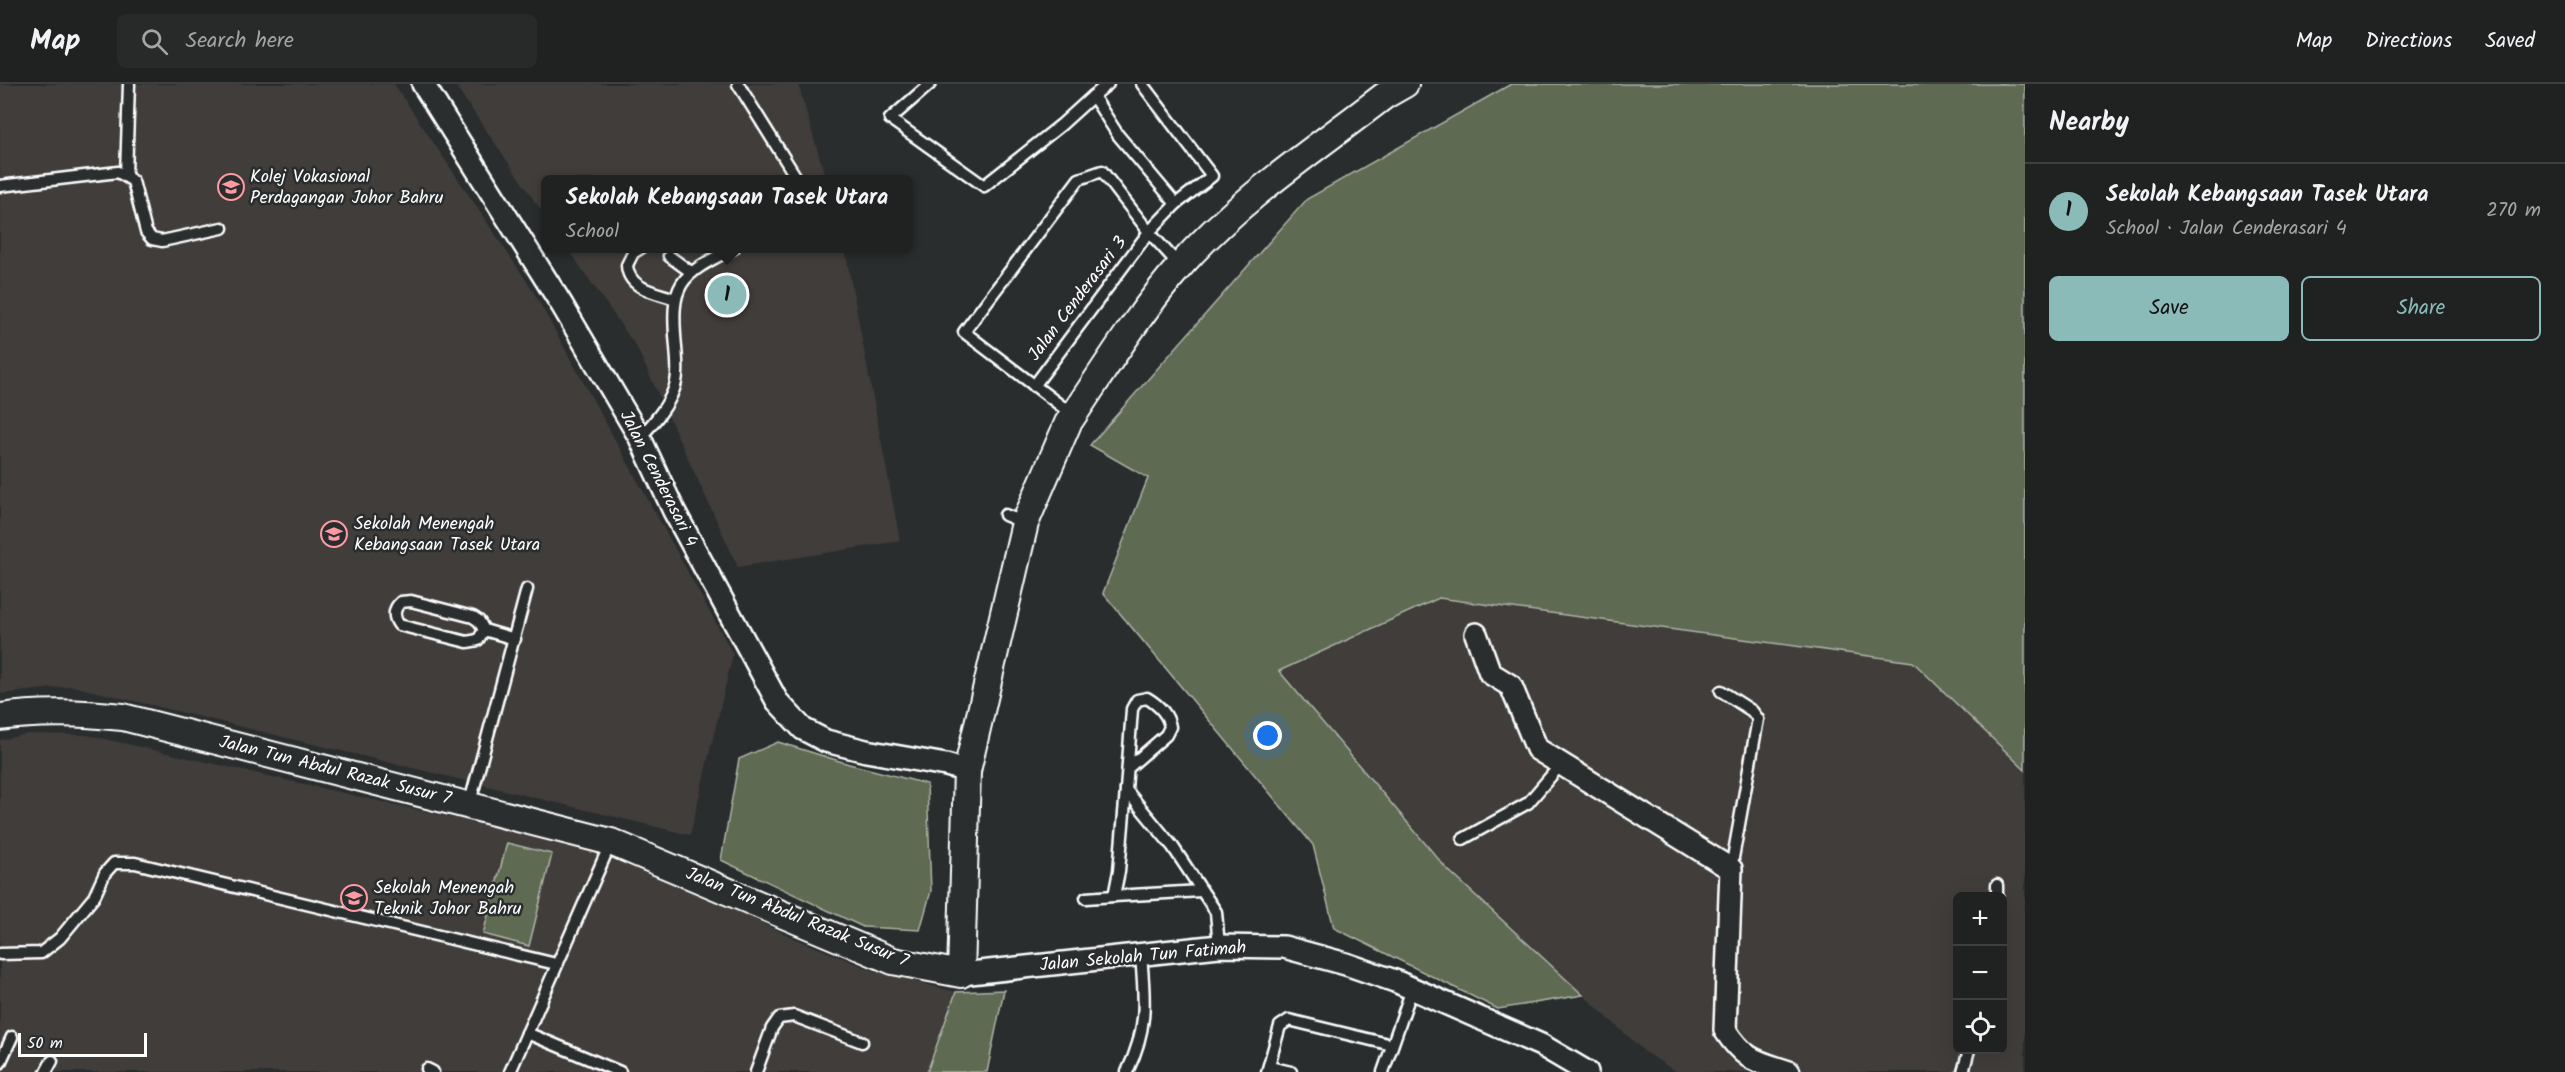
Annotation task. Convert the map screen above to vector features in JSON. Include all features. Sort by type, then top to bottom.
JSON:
[{"type":"street","name":"Jalan Cenderasari 4","points":[[423,84],[562,305],[640,438],[674,511],[777,701],[803,729],[826,741],[967,771]]},
{"type":"street","points":[[961,974],[967,771],[1015,519],[1067,426],[1138,321],[1180,266],[1245,203],[1394,87]]},
{"type":"street","points":[[1476,634],[1491,673],[1511,686],[1538,748],[1731,869],[1725,1030],[1736,1048],[1750,1059],[1789,1072]]},
{"type":"street","name":"Jalan Tun Abdul Razak Susur 7","points":[[0,717],[30,713],[74,712],[123,717],[611,842],[893,961],[961,974]]},
{"type":"street","name":"Jalan Sekolah Tun Fatimah","points":[[961,974],[1219,946],[1284,947],[1346,964],[1412,989],[1541,1045],[1587,1072]]},
{"type":"lane","points":[[126,175],[129,84]]},
{"type":"lane","points":[[738,84],[794,175]]},
{"type":"lane","points":[[930,84],[890,119],[984,186],[1061,125],[1108,84]]},
{"type":"lane","name":"Jalan Cenderasari 3","points":[[1034,386],[1149,232],[1176,204],[1212,176],[1142,84]]},
{"type":"lane","points":[[1093,96],[1118,135],[1176,204]]},
{"type":"lane","points":[[1067,426],[1034,386],[964,332],[1078,179],[1102,171],[1149,232],[1180,266]]},
{"type":"lane","points":[[0,186],[118,172],[133,181],[146,232],[152,239],[162,241],[222,228]]},
{"type":"lane","points":[[633,253],[627,265],[630,280],[637,285],[675,299]]},
{"type":"lane","points":[[640,438],[663,410],[675,387],[677,370],[675,299],[684,278],[727,253]]},
{"type":"lane","points":[[669,255],[691,272]]},
{"type":"lane","points":[[469,806],[527,589]]},
{"type":"lane","points":[[484,630],[478,640],[467,642],[404,627],[396,621],[394,611],[401,602],[411,601],[473,616],[484,630],[514,639]]},
{"type":"lane","points":[[1721,691],[1752,711],[1758,719],[1731,869]]},
{"type":"lane","points":[[1114,896],[1119,871],[1132,709],[1137,700],[1147,698],[1156,703],[1167,718],[1170,727],[1166,735],[1128,768]]},
{"type":"lane","points":[[1462,839],[1528,803],[1562,764]]},
{"type":"lane","points":[[1126,790],[1173,847],[1216,912],[1219,946]]},
{"type":"lane","points":[[510,1072],[611,842]]},
{"type":"lane","points":[[0,954],[41,954],[60,938],[94,897],[105,873],[114,863],[135,863],[556,964]]},
{"type":"lane","points":[[1997,885],[1997,892]]},
{"type":"lane","points":[[1086,898],[1201,891]]},
{"type":"lane","points":[[1127,1072],[1142,1033],[1145,1002],[1141,955]]},
{"type":"lane","points":[[1383,1072],[1412,989]]},
{"type":"lane","points":[[756,1072],[772,1028],[779,1018],[794,1016],[862,1042]]},
{"type":"lane","points":[[1291,1072],[1268,1070],[1280,1026],[1288,1020],[1392,1045]]},
{"type":"lane","points":[[527,1033],[620,1072]]},
{"type":"lane","points":[[0,1063],[12,1037]]},
{"type":"lane","points":[[1963,1072],[1968,1054]]},
{"type":"lane","points":[[46,1072],[52,1061]]},
{"type":"shaded area","name":"Sekolah Menengah Kebangsaan Tasek Utara","points":[[0,84],[394,84],[532,289],[733,654],[690,835],[72,686],[0,694]]},
{"type":"shaded area","points":[[464,84],[798,84],[825,175],[541,175],[541,210],[457,88]]},
{"type":"shaded area","points":[[571,253],[846,253],[900,541],[738,567],[637,348]]},
{"type":"shaded area","points":[[1439,598],[1913,662],[2025,770],[2025,1072],[1677,1072],[1646,1053],[1446,868],[1278,671]]},
{"type":"shaded area","name":"Sekolah Menengah Teknik Johor Bahru","points":[[27,734],[87,735],[617,855],[798,940],[872,970],[956,992],[927,1072],[0,1072],[0,740]]},
{"type":"green space","points":[[1511,84],[2025,84],[2025,770],[1913,662],[1439,598],[1279,671],[1446,868],[1583,995],[1498,1009],[1334,928],[1313,845],[1103,593],[1148,478],[1090,445],[1307,199]]},
{"type":"green space","points":[[778,742],[849,764],[927,784],[931,891],[920,930],[863,927],[721,860],[739,759]]},
{"type":"green space","points":[[507,843],[552,854],[529,946],[483,934]]},
{"type":"green space","points":[[1004,990],[987,1072],[927,1072],[956,992]]},
{"type":"place","name":"Kolej Vokasional Perdagangan Johor Bahru","points":[[231,187]]},
{"type":"place","name":"Sekolah Kebangsaan Tasek Utara","points":[[727,295]]},
{"type":"place","name":"Sekolah Menengah Kebangsaan Tasek Utara","points":[[334,534]]},
{"type":"place","name":"Sekolah Menengah Teknik Johor Bahru","points":[[354,898]]}]
